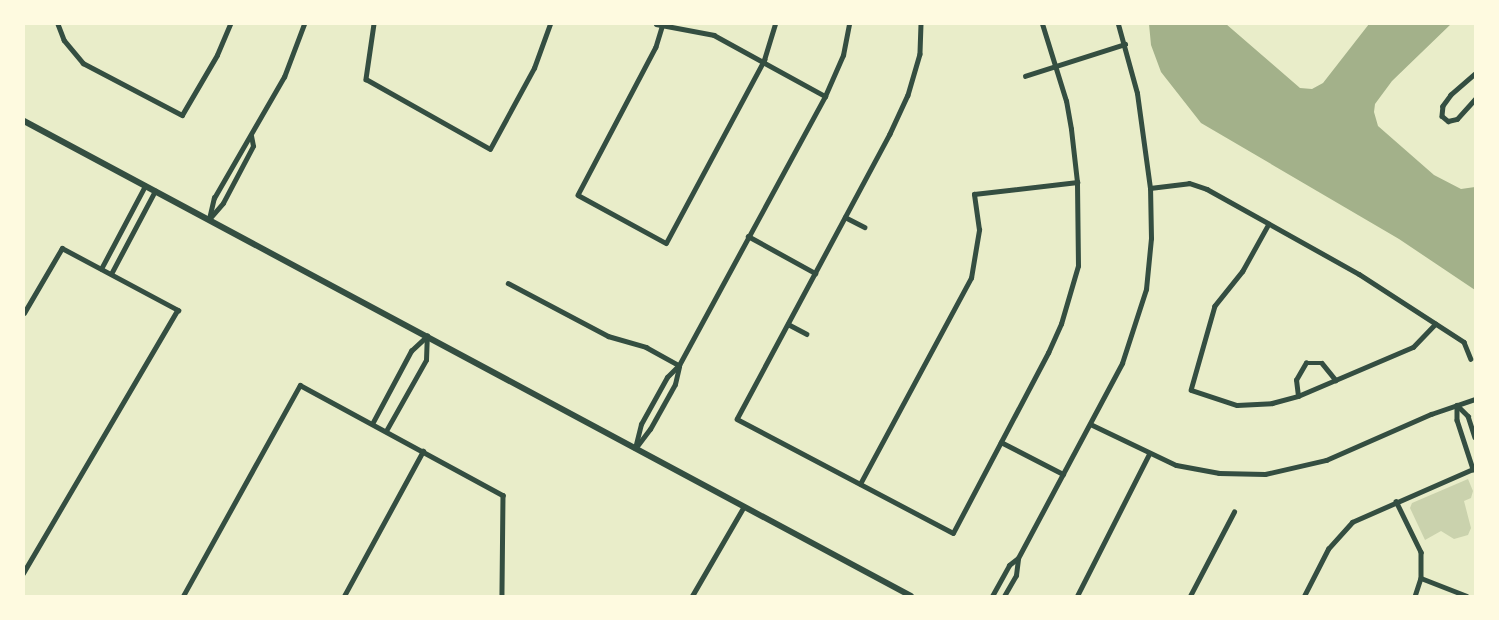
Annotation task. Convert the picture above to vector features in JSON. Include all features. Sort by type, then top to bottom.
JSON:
[{"type":"main road","points":[[24,121],[427,336],[743,508],[911,596]]},
{"type":"street","points":[[58,24],[64,40],[82,63],[182,115],[217,55],[230,24]]},
{"type":"street","points":[[209,219],[214,198],[244,143],[251,136],[293,58],[304,24]]},
{"type":"street","points":[[374,24],[366,79],[490,148],[534,68],[550,24]]},
{"type":"street","points":[[656,24],[714,36],[764,60],[825,96]]},
{"type":"street","points":[[663,24],[656,47],[578,195],[666,243],[764,60],[774,24]]},
{"type":"street","points":[[635,448],[650,429],[675,384],[679,365],[825,96],[843,55],[849,24]]},
{"type":"street","points":[[921,24],[920,54],[908,95],[737,419],[953,533],[1048,353],[1072,294],[1078,266],[1080,234],[1077,182],[1066,101],[1042,24]]},
{"type":"street","points":[[1004,596],[1016,575],[1018,558],[1128,350],[1140,314],[1150,256],[1150,188],[1137,92],[1118,24]]},
{"type":"street","points":[[1025,76],[1125,44]]},
{"type":"street","points":[[1475,74],[1451,95],[1443,106],[1442,116],[1448,121],[1457,119],[1475,99]]},
{"type":"street","points":[[209,219],[223,203],[253,146],[251,136]]},
{"type":"street","points":[[860,484],[971,278],[979,230],[974,194],[1077,182]]},
{"type":"street","points":[[1150,188],[1177,183],[1198,186],[1359,274],[1464,342],[1471,359]]},
{"type":"street","points":[[101,269],[145,186]]},
{"type":"street","points":[[111,274],[155,191]]},
{"type":"street","points":[[845,217],[864,227]]},
{"type":"street","points":[[1269,224],[1243,271],[1215,306],[1191,390],[1237,404],[1272,403],[1298,396],[1413,347],[1435,324]]},
{"type":"street","points":[[748,236],[815,273]]},
{"type":"street","points":[[24,313],[62,248],[178,310],[24,574]]},
{"type":"street","points":[[508,283],[608,336],[646,347],[679,365]]},
{"type":"street","points":[[788,324],[807,334]]},
{"type":"street","points":[[372,424],[411,351],[427,336]]},
{"type":"street","points":[[386,431],[426,360],[427,336]]},
{"type":"street","points":[[1298,396],[1295,388],[1296,380],[1306,363],[1322,363],[1336,380]]},
{"type":"street","points":[[635,448],[641,424],[667,377],[679,365]]},
{"type":"street","points":[[183,596],[300,385],[503,494],[502,596]]},
{"type":"street","points":[[1090,424],[1149,454],[1206,472],[1250,474],[1282,471],[1326,460],[1475,399]]},
{"type":"street","points":[[1457,405],[1468,416],[1475,437]]},
{"type":"street","points":[[1304,596],[1339,535],[1352,522],[1396,501],[1474,469],[1458,420],[1457,405]]},
{"type":"street","points":[[1001,442],[1063,474]]},
{"type":"street","points":[[344,596],[423,451]]},
{"type":"street","points":[[1077,596],[1149,454]]},
{"type":"street","points":[[1396,501],[1421,552],[1421,578],[1415,596]]},
{"type":"street","points":[[692,596],[743,508]]},
{"type":"street","points":[[1190,596],[1234,512]]},
{"type":"street","points":[[992,596],[1009,564],[1018,558]]},
{"type":"street","points":[[1421,578],[1467,596]]},
{"type":"shaded area","points":[[1149,24],[1226,24],[1300,88],[1312,89],[1323,83],[1369,24],[1451,24],[1392,81],[1375,104],[1374,112],[1378,126],[1434,175],[1461,189],[1475,187],[1475,290],[1399,239],[1201,123],[1161,72],[1151,45]]},
{"type":"shaded area","points":[[1468,479],[1473,491],[1471,498],[1464,501],[1471,528],[1468,535],[1454,539],[1441,531],[1425,540],[1410,508],[1412,503]]}]
